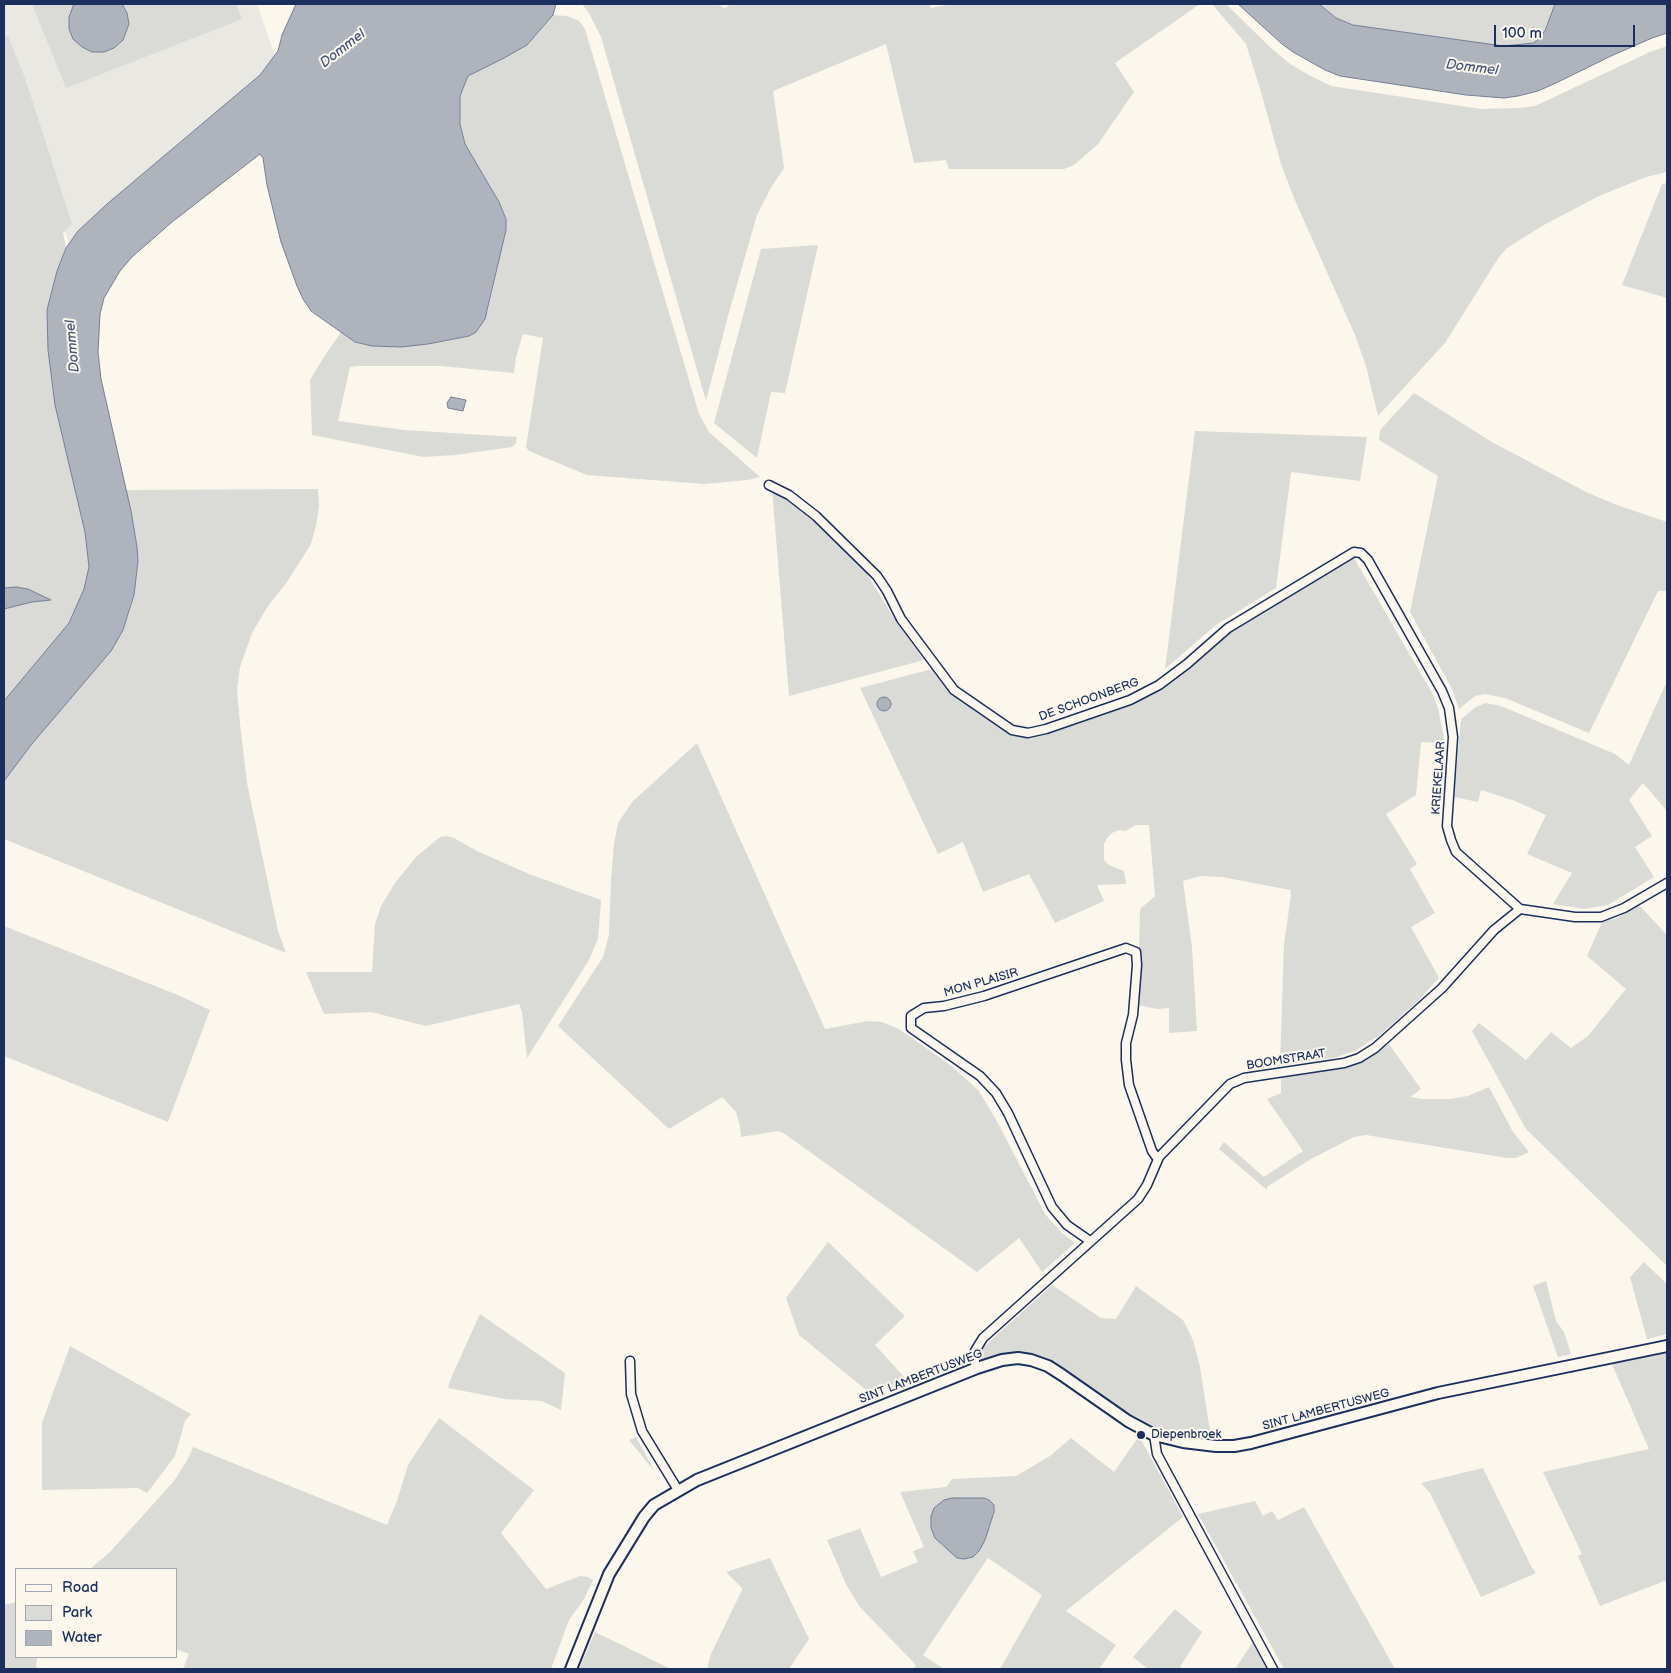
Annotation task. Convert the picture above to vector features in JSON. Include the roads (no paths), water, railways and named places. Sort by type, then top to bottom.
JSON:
[{"type":"street","name":"DE SCHOONBERG","points":[[769,485],[789,494],[816,516],[877,576],[887,591],[900,619],[954,690],[1012,730],[1028,733],[1046,729],[1130,700],[1159,685],[1187,664],[1228,628],[1354,552],[1361,553]]},
{"type":"street","name":"KRIEKELAAR","points":[[1361,553],[1368,560],[1442,691],[1449,708],[1453,737],[1447,826],[1456,852],[1520,909]]},
{"type":"street","points":[[1520,909],[1575,917],[1601,917],[1624,908],[1667,883]]},
{"type":"street","name":"BOOMSTRAAT","points":[[977,1368],[975,1351],[983,1338],[1138,1199],[1147,1185],[1159,1157],[1230,1084],[1244,1078],[1344,1063],[1358,1058],[1375,1048],[1442,988],[1494,930],[1520,909]]},
{"type":"street","name":"MON PLAISIR","points":[[1090,1241],[1067,1225],[1052,1207],[1008,1113],[996,1094],[980,1076],[911,1028],[911,1016],[924,1008],[944,1006],[984,996],[1126,948],[1136,952],[1138,965],[1133,1015],[1126,1043],[1126,1060],[1129,1085],[1148,1141],[1152,1151],[1157,1158],[1159,1157]]},
{"type":"street","name":"SINT LAMBERTUSWEG","points":[[571,1669],[608,1574],[644,1517],[654,1505],[697,1480],[977,1368],[1002,1360],[1018,1358],[1048,1366],[1128,1421],[1154,1435],[1183,1442],[1216,1446],[1252,1443],[1438,1393],[1667,1346]]},
{"type":"street","points":[[630,1361],[632,1394],[642,1431],[678,1490]]},
{"type":"street","points":[[1154,1435],[1157,1454],[1273,1669]]},
{"type":"water","points":[[74,4],[122,4],[127,13],[129,24],[123,40],[114,48],[104,52],[92,52],[82,47],[73,39],[69,29],[69,17]]},
{"type":"water","name":"Dommel","points":[[296,4],[556,4],[553,15],[527,45],[468,76],[460,96],[460,124],[465,144],[499,202],[506,219],[506,230],[485,319],[476,332],[469,336],[401,347],[372,346],[355,342],[311,311],[297,286],[281,242],[267,185],[263,158],[260,154],[172,222],[132,257],[120,271],[104,298],[100,314],[98,352],[101,379],[131,511],[137,547],[138,561],[134,595],[123,630],[111,651],[31,745],[4,781],[4,701],[69,623],[84,589],[89,567],[85,532],[55,405],[48,350],[47,310],[57,271],[66,248],[78,231],[107,204],[260,75],[278,51],[282,35]]},
{"type":"water","name":"Dommel","points":[[1238,4],[1319,4],[1336,18],[1353,25],[1503,46],[1534,43],[1545,31],[1555,4],[1667,4],[1667,33],[1611,56],[1538,91],[1504,98],[1466,95],[1340,76],[1293,52]]},
{"type":"water","points":[[451,397],[466,400],[463,411],[448,408],[447,403]]},
{"type":"water","points":[[4,588],[28,589],[51,600],[32,602],[4,609]]},
{"type":"water","points":[[881,697],[887,697],[891,704],[887,711],[881,711],[877,707],[877,701]]},
{"type":"water","points":[[952,1498],[984,1498],[994,1505],[994,1512],[985,1540],[973,1557],[957,1558],[935,1538],[931,1528],[931,1516],[934,1508],[944,1500]]},
{"type":"place","name":"Diepenbroek","points":[[1141,1435]]}]
